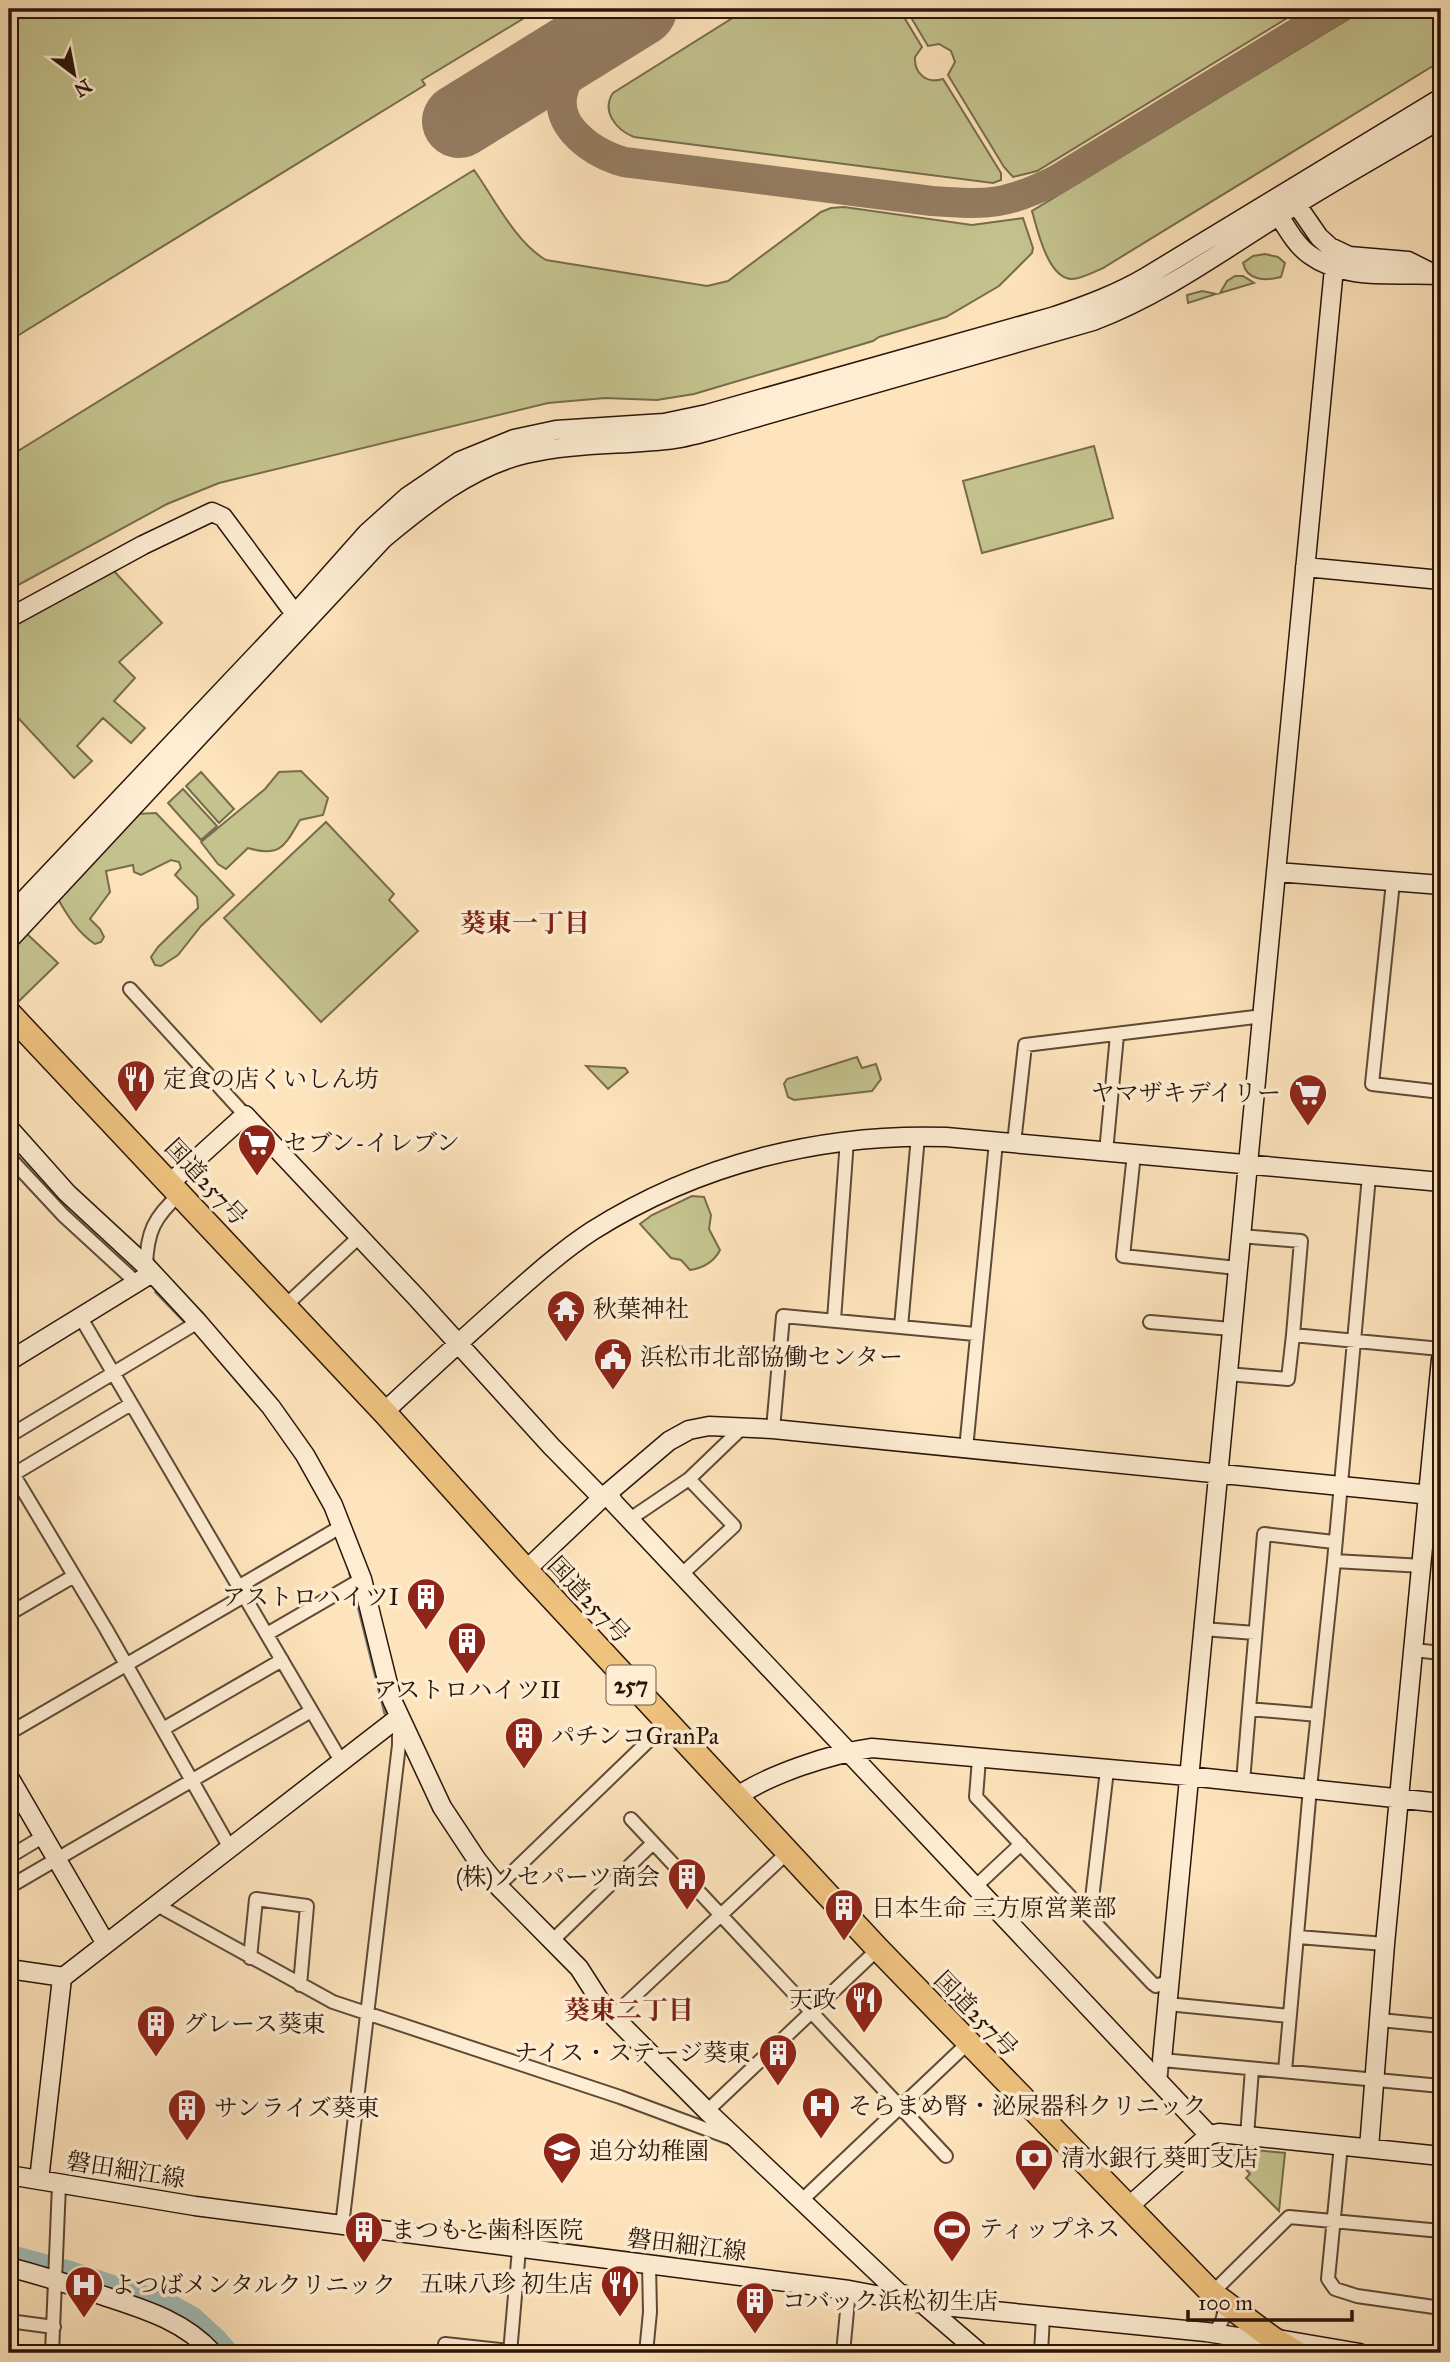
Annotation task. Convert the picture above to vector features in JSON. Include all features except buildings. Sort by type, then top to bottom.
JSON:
[{"type":"highway","name":"国道257号","points":[[9,1013],[384,1412],[667,1723],[968,2043],[1127,2208],[1218,2297],[1272,2338],[1297,2353]]},
{"type":"street","points":[[9,940],[301,618],[367,533],[407,497],[460,461],[514,439],[556,430],[664,423],[707,414],[1055,316],[1118,294],[1274,209],[1441,98]]},
{"type":"street","points":[[1292,198],[1441,119]]},
{"type":"street","points":[[1292,198],[1319,237],[1330,247],[1349,256],[1408,261],[1438,275]]},
{"type":"street","points":[[1274,209],[1309,255],[1334,268],[1411,276],[1438,275]]},
{"type":"street","points":[[1160,2083],[1334,268]]},
{"type":"street","points":[[9,618],[144,545],[212,512],[223,517],[301,618]]},
{"type":"street","points":[[1305,567],[1441,580]]},
{"type":"street","points":[[9,916],[301,618]]},
{"type":"street","points":[[1277,872],[1441,885]]},
{"type":"street","points":[[1393,882],[1372,1084],[1441,1092]]},
{"type":"street","points":[[130,989],[543,1438],[630,1519],[1209,2135]]},
{"type":"street","points":[[966,1449],[975,1334],[1005,1142],[1025,1045],[1263,1016]]},
{"type":"street","points":[[1106,1152],[1117,1035]]},
{"type":"street","points":[[146,1274],[147,1246],[153,1225],[175,1189],[245,1115]]},
{"type":"street","points":[[901,1327],[918,1136]]},
{"type":"street","points":[[384,1412],[458,1343],[562,1253],[591,1232],[644,1201],[726,1167],[785,1151],[847,1140],[918,1136],[1441,1182]]},
{"type":"street","points":[[11,1137],[146,1274],[271,1407],[305,1455],[333,1505],[337,1529],[356,1582],[391,1700],[442,1807],[477,1860],[498,1886],[579,1968],[604,2007],[708,2111],[898,2292],[923,2304],[980,2353]]},
{"type":"street","points":[[834,1320],[847,1140]]},
{"type":"street","points":[[1134,1154],[1124,1256],[1237,1268]]},
{"type":"street","points":[[9,1157],[63,1215],[146,1274]]},
{"type":"street","points":[[1285,2071],[1369,1176]]},
{"type":"street","points":[[1227,1374],[1288,1379],[1293,1335],[1301,1241],[1240,1236]]},
{"type":"street","points":[[285,1306],[359,1237]]},
{"type":"street","points":[[9,1361],[81,1318],[146,1274]]},
{"type":"street","points":[[773,1429],[783,1316],[975,1334]]},
{"type":"street","points":[[81,1318],[341,1761]]},
{"type":"street","points":[[1150,1322],[1231,1329]]},
{"type":"street","points":[[9,1436],[192,1325]]},
{"type":"street","points":[[1293,1335],[1441,1349]]},
{"type":"street","points":[[1369,2148],[1385,1944],[1414,1650],[1423,1566],[1435,1496],[1441,1359]]},
{"type":"street","points":[[131,1404],[10,1473],[74,1576],[230,1848]]},
{"type":"street","points":[[526,1570],[669,1441],[689,1430],[709,1426],[773,1429],[1435,1496]]},
{"type":"street","points":[[630,1519],[689,1479],[741,1429]]},
{"type":"street","points":[[681,1574],[734,1526],[689,1479]]},
{"type":"street","points":[[9,1733],[126,1665],[337,1529]]},
{"type":"street","points":[[1243,1782],[1264,1534],[1334,1542]]},
{"type":"street","points":[[1334,1561],[1423,1566]]},
{"type":"street","points":[[9,1614],[74,1576]]},
{"type":"street","points":[[267,1634],[356,1582]]},
{"type":"street","points":[[1203,1629],[1255,1633]]},
{"type":"street","points":[[1414,1650],[1441,1653]]},
{"type":"street","points":[[163,1730],[282,1660]]},
{"type":"street","points":[[1249,1709],[1318,1715]]},
{"type":"street","points":[[9,1887],[311,1711]]},
{"type":"street","points":[[39,2180],[64,1977],[399,1717]]},
{"type":"street","points":[[342,2226],[399,1745],[399,1717]]},
{"type":"street","points":[[498,1886],[667,1723]]},
{"type":"street","points":[[736,1797],[751,1787],[848,1751],[872,1748],[1188,1776],[1441,1803]]},
{"type":"street","points":[[979,1759],[976,1797],[1156,1986],[1169,1981]]},
{"type":"street","points":[[1090,1916],[1107,1770]]},
{"type":"street","points":[[9,1777],[106,1944]]},
{"type":"street","points":[[631,1819],[946,2156]]},
{"type":"street","points":[[9,1857],[44,1836]]},
{"type":"street","points":[[553,1940],[653,1843]]},
{"type":"street","points":[[974,1888],[1021,1844]]},
{"type":"street","points":[[613,2016],[788,1852]]},
{"type":"street","points":[[250,1958],[256,1899],[307,1906],[300,1986]]},
{"type":"street","points":[[156,1905],[333,2002],[620,2097],[740,2142]]},
{"type":"street","points":[[1298,1937],[1385,1944]]},
{"type":"street","points":[[708,2111],[878,1949]]},
{"type":"street","points":[[9,1969],[64,1977]]},
{"type":"street","points":[[1167,2004],[1289,2017]]},
{"type":"street","points":[[1380,2020],[1441,2026]]},
{"type":"street","points":[[802,2200],[968,2043]]},
{"type":"street","points":[[1162,2060],[1441,2085]]},
{"type":"street","points":[[1247,2136],[1252,2069]]},
{"type":"street","points":[[1127,2208],[1209,2135],[1219,2133],[1441,2156]]},
{"type":"street","points":[[1341,2145],[1328,2279],[1335,2289],[1360,2297],[1441,2308]]},
{"type":"street","name":"磐田細江線","points":[[9,2175],[59,2185],[342,2226],[849,2290],[923,2304],[1212,2333],[1246,2346],[1272,2338],[1360,2353]]},
{"type":"street","points":[[52,2353],[59,2185]]},
{"type":"street","points":[[1212,2333],[1224,2317],[1218,2297],[1289,2217],[1441,2231]]},
{"type":"street","points":[[445,2344],[510,2352],[519,2249]]},
{"type":"street","points":[[646,2353],[650,2312],[649,2264]]},
{"type":"street","points":[[9,2267],[56,2269],[168,2319],[196,2337],[213,2353]]},
{"type":"street","points":[[844,2353],[849,2290]]},
{"type":"street","points":[[1041,2353],[1042,2316]]},
{"type":"street","points":[[9,2321],[54,2327]]},
{"type":"street","points":[[1439,2353],[1441,2341]]},
{"type":"shaded area","points":[[9,9],[539,9],[422,80],[425,85],[9,341]]},
{"type":"shaded area","points":[[747,9],[899,9],[922,47],[915,57],[919,73],[927,79],[943,79],[1001,173],[1001,180],[993,183],[634,137],[616,125],[609,106],[613,93]]},
{"type":"shaded area","points":[[906,9],[1302,9],[1037,171],[1013,177],[1004,167],[948,75],[955,62],[951,51],[939,44],[928,46]]},
{"type":"shaded area","points":[[1365,9],[1441,9],[1441,61],[1103,268],[1072,279],[1056,271],[1045,252],[1032,211]]},
{"type":"shaded area","points":[[474,170],[515,231],[546,260],[707,286],[728,281],[821,212],[831,208],[844,207],[972,225],[1023,218],[1033,248],[1032,253],[999,286],[946,317],[694,394],[657,400],[605,398],[548,403],[219,483],[167,504],[9,590],[9,449],[13,454]]},
{"type":"shaded area","points":[[1265,254],[1278,257],[1285,263],[1281,277],[1258,278],[1245,269],[1243,263],[1253,256]]},
{"type":"shaded area","points":[[1235,276],[1243,276],[1254,283],[1220,293],[1227,281]]},
{"type":"shaded area","points":[[1202,291],[1216,294],[1188,303],[1187,295]]},
{"type":"shaded area","points":[[1094,446],[1113,518],[982,553],[963,481]]},
{"type":"shaded area","points":[[113,570],[162,623],[119,662],[135,678],[114,701],[145,728],[131,743],[103,718],[77,746],[92,761],[74,778],[9,708],[9,624]]},
{"type":"shaded area","points":[[301,771],[328,798],[323,815],[300,820],[286,842],[275,850],[259,851],[248,848],[226,869],[218,864],[201,842],[265,789],[279,772]]},
{"type":"shaded area","points":[[201,772],[234,809],[219,823],[186,786]]},
{"type":"shaded area","points":[[183,789],[217,826],[201,840],[168,803]]},
{"type":"shaded area","points":[[156,813],[234,895],[201,926],[178,955],[161,966],[155,965],[151,957],[198,908],[197,897],[175,875],[181,868],[179,862],[171,860],[141,875],[134,872],[133,865],[106,871],[110,892],[90,919],[104,937],[101,942],[95,944],[78,929],[58,899],[135,814]]},
{"type":"shaded area","points":[[326,822],[394,894],[389,900],[418,931],[321,1022],[224,918]]},
{"type":"shaded area","points":[[25,932],[58,963],[17,1003],[9,995],[9,948]]},
{"type":"shaded area","points":[[857,1057],[862,1068],[876,1064],[881,1079],[872,1091],[794,1100],[788,1097],[784,1084],[787,1079]]},
{"type":"shaded area","points":[[586,1066],[625,1068],[628,1072],[608,1089]]},
{"type":"shaded area","points":[[692,1196],[704,1197],[711,1215],[709,1229],[720,1250],[708,1264],[690,1270],[681,1260],[671,1258],[640,1224],[652,1215]]},
{"type":"shaded area","points":[[1227,2147],[1285,2153],[1279,2211],[1246,2178],[1250,2174]]},
{"type":"waterway","points":[[156,1292],[189,1326]]},
{"type":"waterway","points":[[350,1573],[385,1713]]},
{"type":"waterway","points":[[9,2254],[72,2271],[171,2304],[193,2316],[230,2353]]},
{"type":"taxiway","points":[[628,9],[577,65],[567,81],[562,97],[563,114],[573,131],[596,150],[624,162],[932,201],[969,203],[1011,198],[1058,179],[1336,9]]},
{"type":"runway","points":[[459,121],[640,9]]},
{"type":"place","name":"定食の店くいしん坊","points":[[136,1113]]},
{"type":"place","name":"ヤマザキデイリー","points":[[1308,1127]]},
{"type":"place","name":"セブン-イレブン","points":[[257,1177]]},
{"type":"place","name":"秋葉神社","points":[[566,1343]]},
{"type":"place","name":"浜松市北部協働センター","points":[[613,1391]]},
{"type":"place","name":"アストロハイツI","points":[[426,1631]]},
{"type":"place","name":"アストロハイツII","points":[[467,1675]]},
{"type":"place","name":"パチンコGranPa","points":[[524,1770]]},
{"type":"place","name":"(株)ノセパーツ商会","points":[[687,1911]]},
{"type":"place","name":"日本生命 三方原営業部","points":[[844,1942]]},
{"type":"place","name":"天政","points":[[864,2034]]},
{"type":"place","name":"グレース葵東","points":[[156,2058]]},
{"type":"place","name":"ナイス・ステージ葵東","points":[[778,2087]]},
{"type":"place","name":"そらまめ腎・泌尿器科クリニック","points":[[821,2140]]},
{"type":"place","name":"サンライズ葵東","points":[[187,2142]]},
{"type":"place","name":"追分幼稚園","points":[[562,2185]]},
{"type":"place","name":"清水銀行 葵町支店","points":[[1034,2192]]},
{"type":"place","name":"ティップネス","points":[[952,2263]]},
{"type":"place","name":"まつもと歯科医院","points":[[364,2264]]},
{"type":"place","name":"五味八珍 初生店","points":[[620,2318]]},
{"type":"place","name":"よつばメンタルクリニック","points":[[84,2319]]},
{"type":"place","name":"コバック浜松初生店","points":[[755,2335]]},
{"type":"district","name":"葵東一丁目","points":[[525,923]]},
{"type":"district","name":"葵東二丁目","points":[[629,2010]]}]
